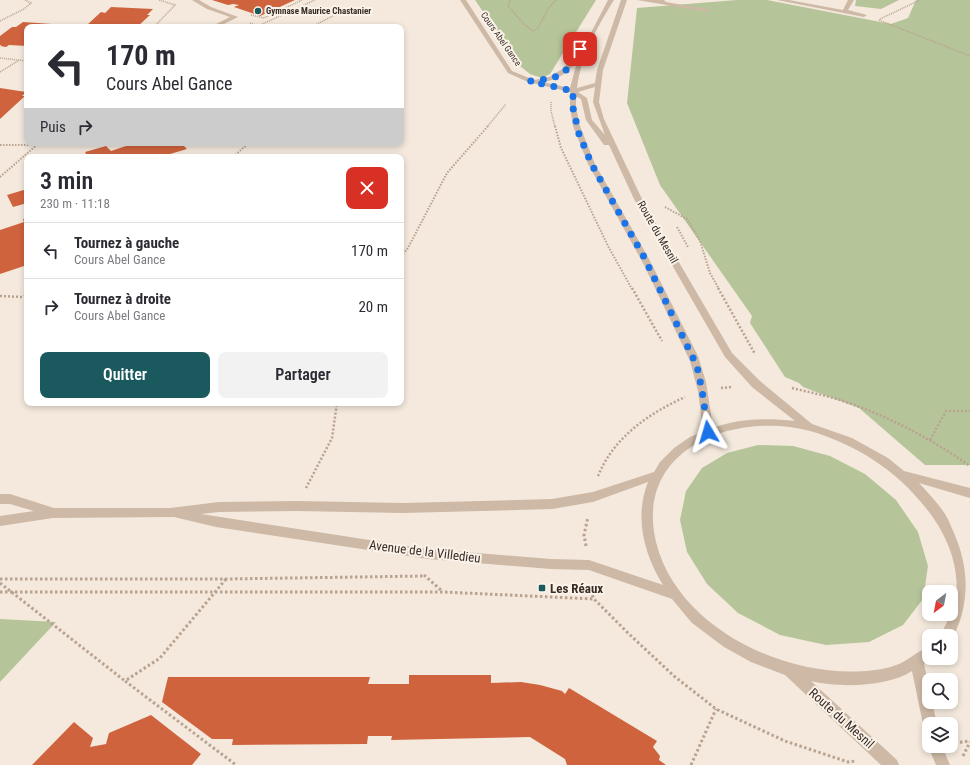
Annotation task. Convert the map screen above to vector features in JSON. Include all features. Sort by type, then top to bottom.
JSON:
[{"type":"street","points":[[195,0],[209,8],[235,17],[220,24]]},
{"type":"street","name":"Cours Abel Gance","points":[[463,0],[510,72],[530,81],[573,91]]},
{"type":"street","points":[[611,0],[596,24],[577,68],[573,91],[573,108],[579,134],[592,165],[644,257],[697,366],[708,432]]},
{"type":"street","name":"Route du Mesnil","points":[[624,0],[600,70],[597,84],[596,102],[601,119],[638,199],[728,355],[756,384],[810,428]]},
{"type":"street","points":[[640,0],[708,10]]},
{"type":"street","points":[[659,3],[686,0]]},
{"type":"street","points":[[780,0],[864,15]]},
{"type":"street","points":[[844,12],[851,0]]},
{"type":"street","name":"Cours Abel Gance","points":[[530,81],[547,80],[560,76],[570,68],[596,24]]},
{"type":"street","points":[[573,91],[597,84]]},
{"type":"street","points":[[573,91],[584,98],[589,120],[619,160]]},
{"type":"street","points":[[922,658],[917,663],[880,677],[836,679],[790,671],[745,653],[706,627],[676,595],[657,563],[648,531],[648,501],[657,475],[678,450],[708,432],[731,425],[756,422],[782,423],[810,428],[849,441],[874,454],[903,474],[930,502],[951,534],[962,568],[966,600],[951,629]]},
{"type":"street","points":[[903,474],[970,493]]},
{"type":"street","name":"Avenue de la Villedieu","points":[[0,521],[53,513],[170,513],[219,507],[297,506],[403,508],[552,504],[593,498],[657,475]]},
{"type":"street","name":"Avenue de la Villedieu","points":[[0,499],[10,499],[53,513]]},
{"type":"street","name":"Avenue de la Villedieu","points":[[170,513],[216,522],[428,554],[552,564],[589,565],[676,595]]},
{"type":"street","points":[[917,663],[929,717]]},
{"type":"street","name":"Route du Mesnil","points":[[790,671],[892,765]]},
{"type":"street","points":[[938,753],[943,765]]},
{"type":"path","points":[[0,21],[24,9],[31,3],[25,0]]},
{"type":"path","points":[[157,24],[175,5],[159,0]]},
{"type":"path","points":[[250,14],[264,18],[302,0]]},
{"type":"path","points":[[262,24],[315,0]]},
{"type":"path","points":[[510,0],[508,6],[519,16],[528,30],[533,31],[538,28],[548,9],[556,0]]},
{"type":"path","points":[[920,0],[879,20],[970,56]]},
{"type":"path","points":[[318,24],[334,16]]},
{"type":"path","points":[[0,58],[24,61]]},
{"type":"path","points":[[0,72],[19,60]]},
{"type":"path","points":[[553,96],[551,111],[561,148],[608,246],[663,341]]},
{"type":"path","points":[[404,253],[408,248],[448,173],[506,104]]},
{"type":"path","points":[[0,145],[24,144]]},
{"type":"path","points":[[26,154],[36,146]]},
{"type":"path","points":[[236,154],[246,146]]},
{"type":"path","points":[[0,177],[24,156]]},
{"type":"path","points":[[661,202],[668,213]]},
{"type":"path","points":[[664,207],[687,219],[700,240],[710,273],[756,356],[747,346]]},
{"type":"path","points":[[676,225],[688,243],[688,249]]},
{"type":"path","points":[[0,296],[24,297]]},
{"type":"path","points":[[756,384],[790,387],[839,400],[886,417],[930,440],[970,466]]},
{"type":"path","points":[[682,392],[683,397]]},
{"type":"path","points":[[930,440],[946,411],[970,411]]},
{"type":"path","points":[[0,579],[226,579],[424,576]]},
{"type":"path","points":[[125,681],[160,658],[226,579]]},
{"type":"path","points":[[0,583],[125,681],[236,765]]},
{"type":"path","points":[[0,592],[443,592],[594,600]]},
{"type":"path","points":[[691,765],[716,709]]},
{"type":"path","points":[[958,743],[970,742]]},
{"type":"path","points":[[960,761],[970,742]]},
{"type":"path","points":[[848,762],[852,765]]},
{"type":"green space","points":[[475,0],[596,0],[550,74],[542,78],[530,74],[520,66]]},
{"type":"green space","points":[[737,0],[767,0],[891,24],[908,18],[916,0],[970,0],[970,465],[925,465],[859,408],[803,387],[799,383],[785,377],[750,323],[752,316],[660,185],[627,103],[637,8]]},
{"type":"green space","points":[[856,0],[899,0],[881,9],[855,6]]},
{"type":"green space","points":[[758,445],[793,446],[830,456],[865,474],[896,500],[918,532],[928,566],[925,585],[922,585],[922,600],[903,625],[869,642],[826,645],[780,635],[738,613],[707,584],[687,552],[680,520],[686,491],[702,468],[727,453]]},
{"type":"green space","points":[[0,619],[56,622],[0,682]]},
{"type":"building","name":"Gymnase Maurice Chastanier","points":[[212,0],[295,0],[260,16],[234,7],[239,5],[228,5]]},
{"type":"building","points":[[111,7],[153,9],[147,15],[150,15],[140,24],[88,24],[101,12],[105,13]]},
{"type":"building","points":[[23,22],[52,24],[24,24],[24,46],[0,46],[2,45],[0,45],[0,36],[12,27],[16,27]]},
{"type":"building","points":[[0,88],[24,92],[22,96],[24,97],[0,119]]},
{"type":"building","points":[[106,146],[111,151],[126,146],[184,146],[187,149],[170,154],[86,154],[85,152]]},
{"type":"building","points":[[24,190],[24,204],[13,207],[7,195]]},
{"type":"building","points":[[24,222],[24,266],[0,274],[0,230]]},
{"type":"building","points":[[409,675],[491,675],[491,683],[521,682],[562,691],[565,694],[569,688],[657,741],[653,747],[660,756],[659,760],[666,765],[567,765],[565,759],[530,737],[391,740],[392,736],[368,736],[367,744],[232,745],[233,739],[212,739],[162,702],[168,677],[370,677],[368,684],[409,684]]},
{"type":"building","points":[[151,715],[201,754],[192,765],[32,765],[74,722],[93,738],[90,747],[106,744],[109,733]]},
{"type":"place","name":"Gymnase Maurice Chastanier","points":[[258,11]]},
{"type":"place","name":"Les Réaux","points":[[542,588]]},
{"type":"route","points":[[580,49],[570,68],[560,76],[547,80],[530,81],[573,91],[573,108],[579,134],[592,165],[644,257],[697,366],[708,432]]}]
